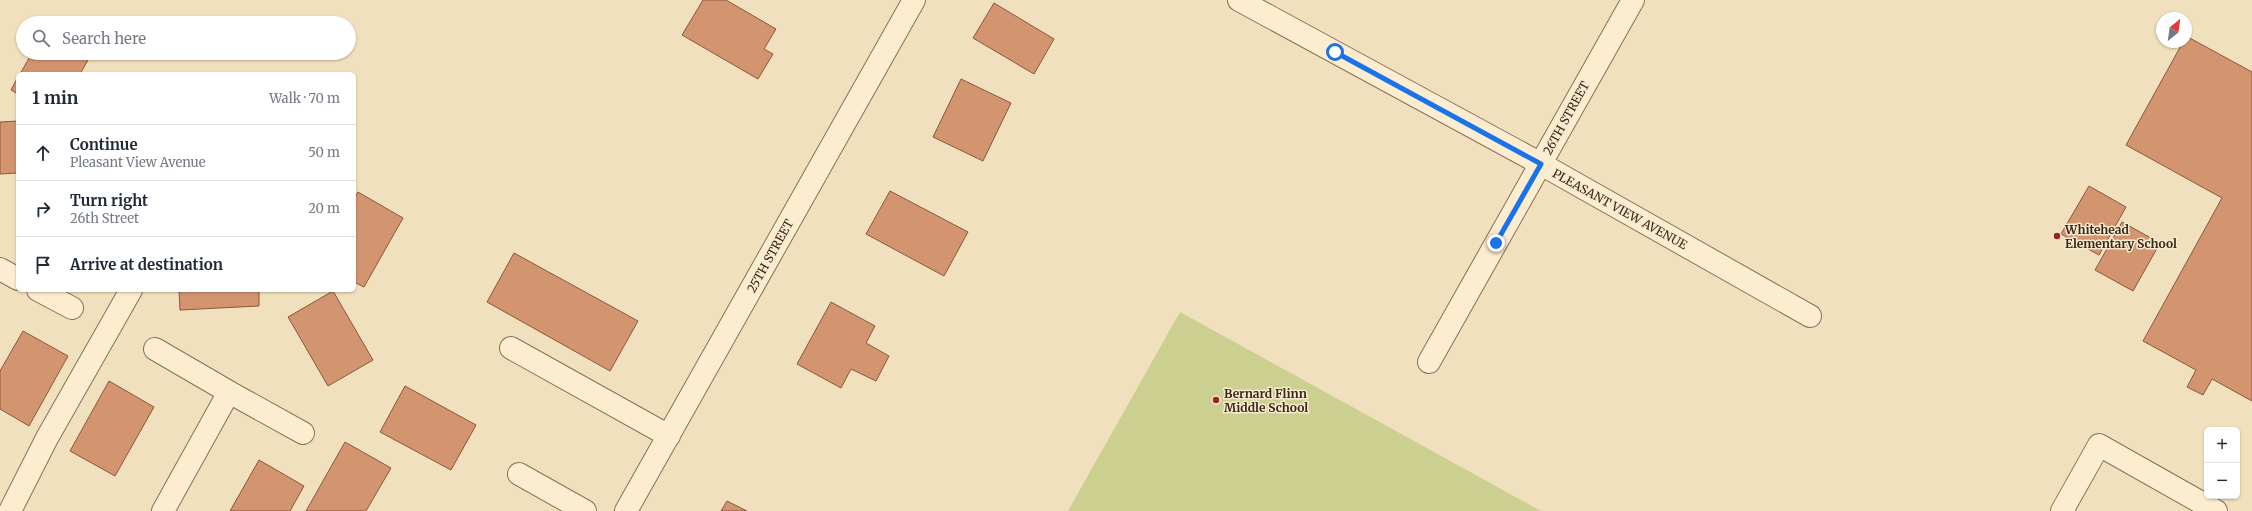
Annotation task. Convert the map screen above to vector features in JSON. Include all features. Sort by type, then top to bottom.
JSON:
[{"type":"street","name":"25TH STREET","points":[[626,511],[914,0]]},
{"type":"street","name":"PLEASANT VIEW AVENUE","points":[[1239,0],[1541,164],[1810,316]]},
{"type":"street","name":"26TH STREET","points":[[1429,362],[1632,0]]},
{"type":"street","points":[[0,269],[16,278]]},
{"type":"street","points":[[42,292],[72,308]]},
{"type":"street","points":[[10,511],[47,438],[130,292]]},
{"type":"street","points":[[511,348],[669,436]]},
{"type":"street","points":[[155,349],[304,433]]},
{"type":"street","points":[[163,511],[229,392]]},
{"type":"street","points":[[2062,511],[2099,445],[2216,511]]},
{"type":"street","points":[[519,474],[585,511]]},
{"type":"green space","name":"Bernard Flinn Middle School","points":[[1180,312],[1541,511],[1068,511]]},
{"type":"building","points":[[703,0],[726,0],[776,29],[764,49],[773,54],[758,79],[682,35]]},
{"type":"building","points":[[994,3],[1054,39],[1034,74],[973,38]]},
{"type":"building","name":"Whitehead Elementary School","points":[[2192,39],[2252,72],[2252,401],[2212,379],[2203,395],[2187,387],[2196,370],[2143,341],[2222,198],[2126,145],[2180,48],[2192,48]]},
{"type":"building","points":[[28,60],[88,60],[81,72],[21,72]]},
{"type":"building","points":[[961,79],[1011,103],[983,161],[933,137]]},
{"type":"building","points":[[16,81],[16,93],[11,90]]},
{"type":"building","points":[[16,121],[16,173],[0,174],[0,122]]},
{"type":"building","points":[[2089,186],[2126,207],[2099,255],[2061,234]]},
{"type":"building","points":[[890,191],[968,232],[944,276],[866,234]]},
{"type":"building","points":[[358,192],[403,218],[364,287],[356,283],[356,196]]},
{"type":"building","points":[[2122,222],[2160,243],[2133,291],[2095,270]]},
{"type":"building","points":[[514,253],[638,321],[610,371],[487,302]]},
{"type":"building","points":[[179,292],[259,292],[259,306],[180,310]]},
{"type":"building","points":[[334,292],[373,360],[328,386],[288,317]]},
{"type":"building","points":[[831,302],[875,326],[866,343],[889,356],[876,381],[851,369],[841,388],[797,364]]},
{"type":"building","points":[[23,331],[68,356],[29,426],[0,409],[0,371]]},
{"type":"building","points":[[109,381],[154,407],[115,476],[70,451]]},
{"type":"building","points":[[405,386],[476,425],[451,470],[380,432]]},
{"type":"building","points":[[345,442],[391,468],[366,511],[306,511]]},
{"type":"building","points":[[259,460],[304,486],[290,511],[230,511]]},
{"type":"building","points":[[727,501],[747,511],[721,511]]},
{"type":"place","name":"Whitehead Elementary School","points":[[2057,236]]},
{"type":"place","name":"Bernard Flinn Middle School","points":[[1216,400]]},
{"type":"route","points":[[1335,52],[1541,164],[1496,243]]}]
